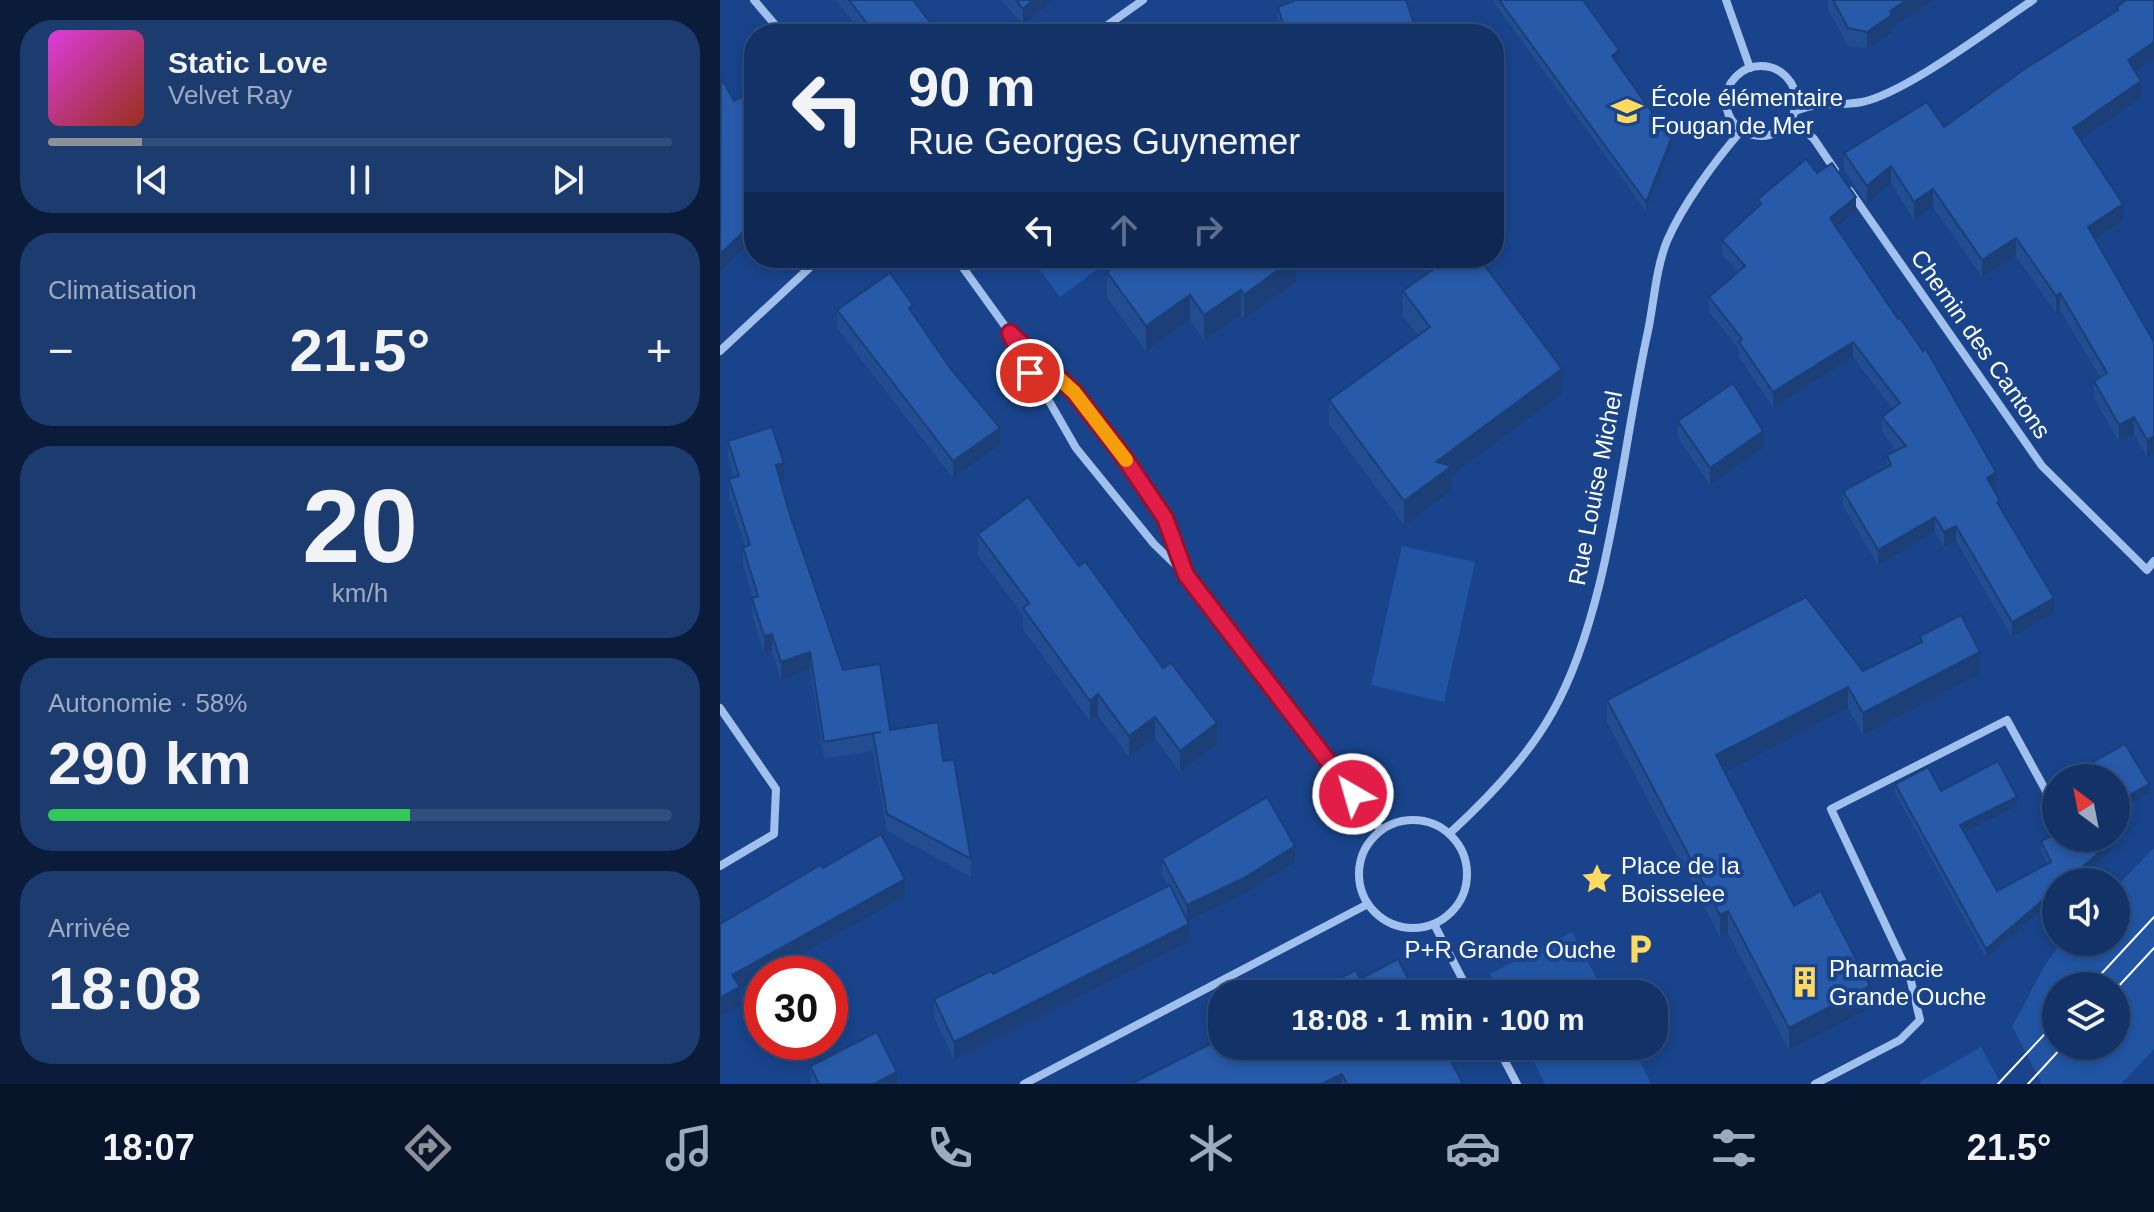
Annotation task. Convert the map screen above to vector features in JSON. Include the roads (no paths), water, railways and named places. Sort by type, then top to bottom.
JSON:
[{"type":"street","points":[[754,0],[774,24]]},
{"type":"street","points":[[1109,24],[1143,0]]},
{"type":"street","points":[[1726,0],[1750,68]]},
{"type":"street","points":[[1794,115],[1795,91],[1783,74],[1772,68],[1750,68],[1737,76],[1726,97],[1730,118],[1741,131],[1764,137],[1777,133],[1794,115],[1818,103],[1862,102],[1899,87],[2033,0]]},
{"type":"street","name":"Chemin des Cantons","points":[[1794,115],[1814,139],[2042,466],[2147,570],[2154,561]]},
{"type":"street","name":"Rue Louise Michel","points":[[1450,833],[1486,800],[1552,714],[1581,644],[1606,553],[1629,417],[1667,242],[1707,169],[1741,131]]},
{"type":"street","points":[[720,351],[809,268]]},
{"type":"street","points":[[963,268],[1010,333],[1076,448],[1154,544],[1186,575],[1381,830]]},
{"type":"street","points":[[1010,333],[1074,392],[1121,453],[1165,518],[1186,575]]},
{"type":"street","points":[[720,708],[776,789],[774,834],[720,866]]},
{"type":"street","points":[[1815,1084],[1900,1040],[1920,1020],[1910,977],[1831,809],[2007,720],[2042,784]]},
{"type":"street","points":[[1416,820],[1434,824],[1450,833],[1467,865],[1467,883],[1461,900],[1449,914],[1434,924],[1416,928],[1397,926],[1381,918],[1368,904],[1361,889],[1360,865],[1369,842],[1381,830],[1398,822],[1416,820]]},
{"type":"street","points":[[1024,1084],[1368,904]]},
{"type":"street","points":[[1434,924],[1463,980]]},
{"type":"street","points":[[1504,1060],[1517,1084]]},
{"type":"tram line","points":[[2103,972],[2154,917]]},
{"type":"tram line","points":[[2130,974],[2154,948]]},
{"type":"tram line","points":[[1998,1084],[2042,1037]]},
{"type":"tram line","points":[[2028,1084],[2050,1060]]},
{"type":"place","name":"École élémentaire Fougan de Mer","points":[[1627,111]]},
{"type":"place","name":"Place de la Boisselee","points":[[1597,879]]},
{"type":"place","name":"P+R Grande Ouche","points":[[1640,949]]},
{"type":"place","name":"Pharmacie Grande Ouche","points":[[1805,982]]}]
